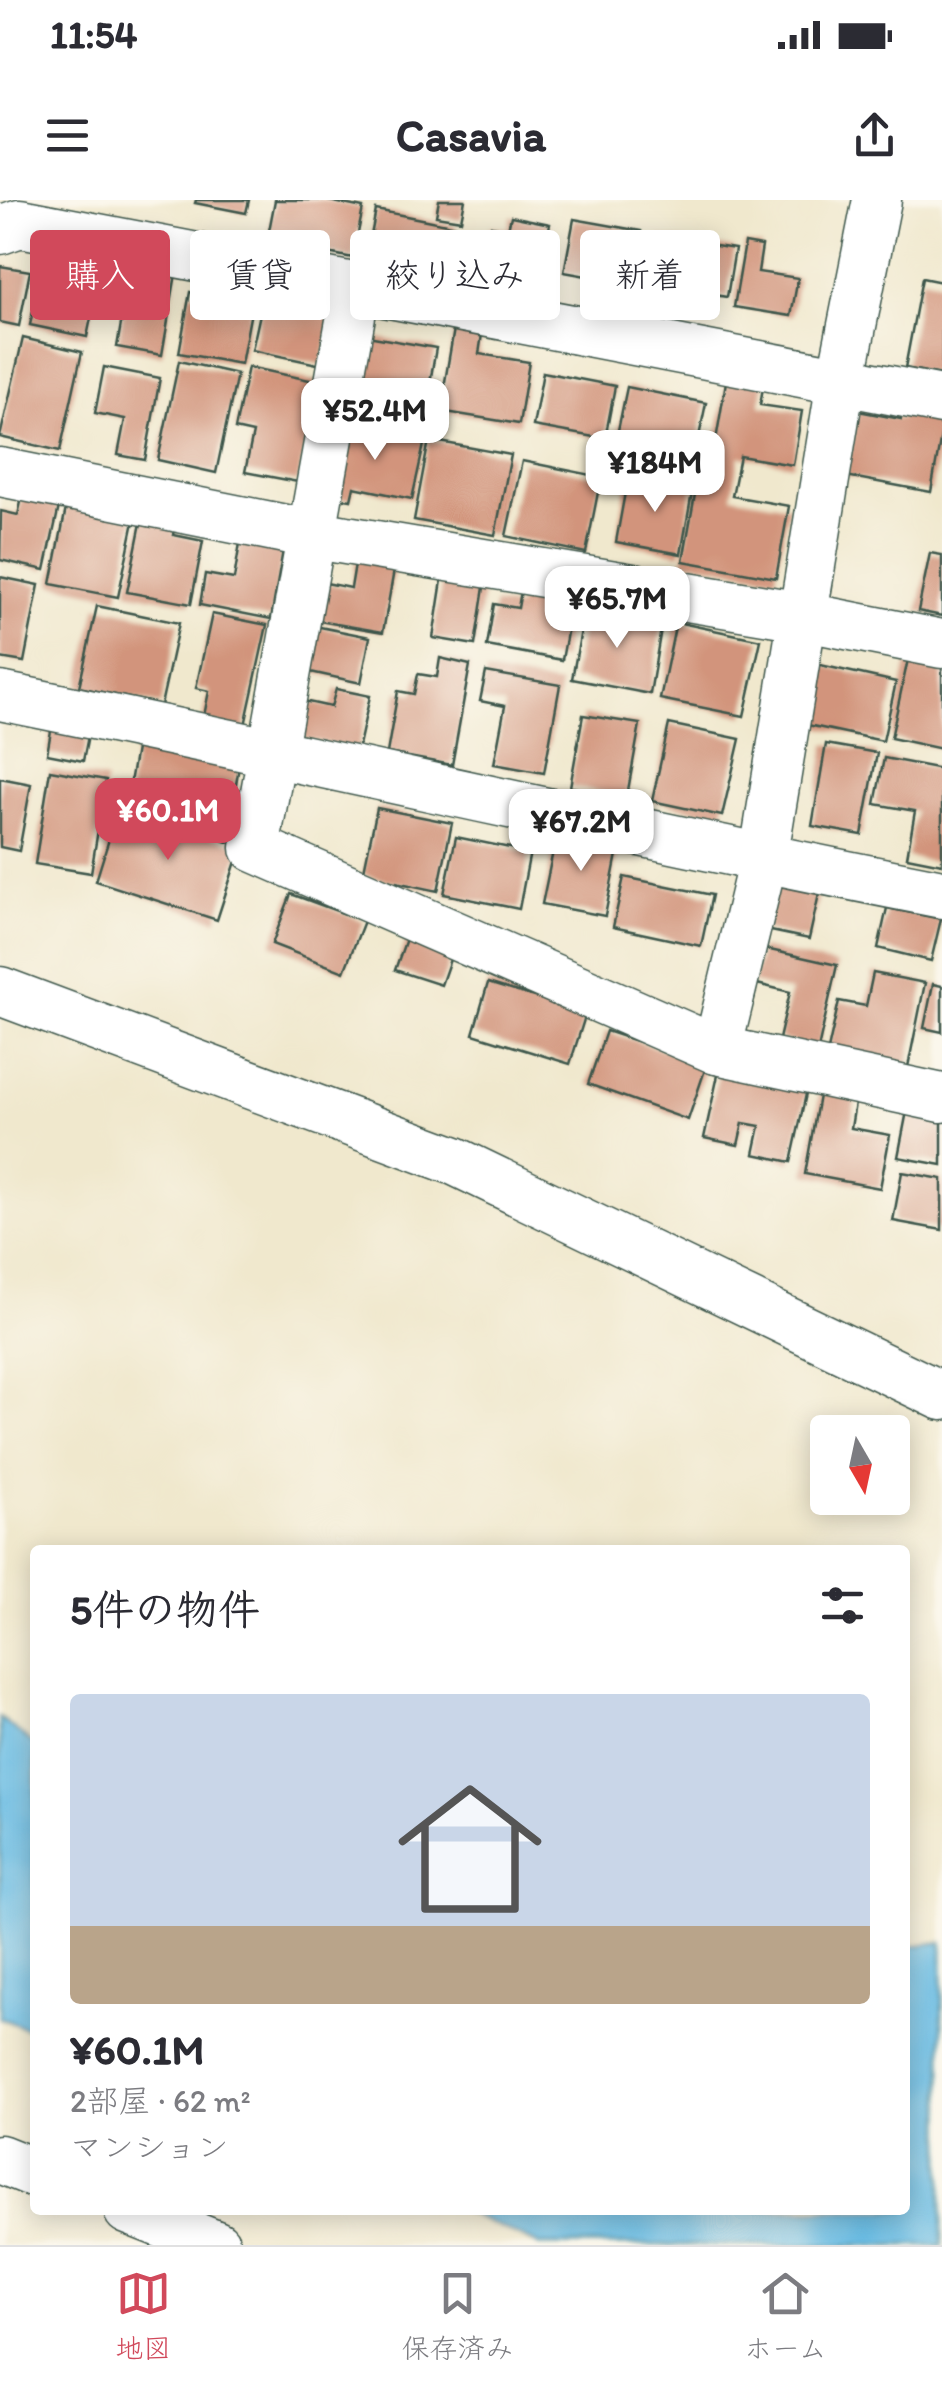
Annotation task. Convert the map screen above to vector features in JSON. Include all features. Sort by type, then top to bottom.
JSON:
[{"type":"street","points":[[717,1050],[762,860],[800,616],[877,200]]},
{"type":"street","points":[[0,230],[20,223],[350,287]]},
{"type":"street","points":[[350,320],[255,848],[717,1050],[942,1098]]},
{"type":"street","points":[[521,320],[942,400]]},
{"type":"street","points":[[0,472],[310,534],[800,616],[942,644]]},
{"type":"street","points":[[0,696],[273,750],[762,860],[942,894]]},
{"type":"street","points":[[0,991],[455,1162],[942,1396]]},
{"type":"street","points":[[0,2159],[30,2171]]},
{"type":"street","points":[[141,2215],[216,2245]]},
{"type":"water","points":[[0,1718],[30,1741],[30,2030],[0,2018]]},
{"type":"water","points":[[942,1942],[942,2245],[540,2245],[473,2215],[910,2215],[910,1946]]},
{"type":"building","points":[[249,200],[246,213],[195,203]]},
{"type":"building","points":[[275,200],[324,200],[363,208],[359,230],[350,230],[350,257],[330,253],[330,230],[269,230]]},
{"type":"building","points":[[439,200],[465,200],[461,220],[436,216]]},
{"type":"building","points":[[376,210],[456,226],[455,230],[372,230]]},
{"type":"building","points":[[511,216],[550,224],[549,230],[490,230],[491,226],[508,229]]},
{"type":"building","points":[[574,219],[635,230],[580,230],[580,275],[564,272]]},
{"type":"building","points":[[745,243],[762,246],[758,272],[798,278],[791,316],[734,307]]},
{"type":"building","points":[[720,247],[735,249],[727,297],[720,296]]},
{"type":"building","points":[[0,266],[30,271],[19,326],[0,322]]},
{"type":"building","points":[[170,267],[177,268],[170,309]]},
{"type":"building","points":[[922,278],[942,282],[942,375],[905,368]]},
{"type":"building","points":[[190,292],[190,320],[249,320],[241,364],[179,353]]},
{"type":"building","points":[[330,305],[335,306],[322,365],[252,350],[259,320],[330,320]]},
{"type":"building","points":[[31,320],[91,320],[87,337],[30,325]]},
{"type":"building","points":[[122,320],[168,320],[162,355],[117,347]]},
{"type":"building","points":[[455,320],[484,321],[479,354],[529,362],[519,424],[440,411]]},
{"type":"building","points":[[356,334],[436,348],[425,412],[345,398]]},
{"type":"building","points":[[23,338],[82,352],[60,451],[0,437]]},
{"type":"building","points":[[179,361],[237,374],[216,473],[158,460]]},
{"type":"building","points":[[104,367],[160,378],[145,460],[118,455],[125,419],[95,413]]},
{"type":"building","points":[[248,367],[319,382],[298,482],[245,472],[253,433],[235,429]]},
{"type":"building","points":[[728,370],[765,376],[760,405],[802,411],[793,465],[740,456],[732,496],[789,506],[776,578],[683,561],[703,450],[714,452]]},
{"type":"building","points":[[543,372],[615,386],[605,439],[533,426]]},
{"type":"building","points":[[627,387],[706,403],[695,456],[616,440]]},
{"type":"building","points":[[904,404],[942,411],[931,492],[846,476],[858,411],[901,419]]},
{"type":"building","points":[[342,423],[425,440],[412,499],[354,487],[351,500],[328,496]]},
{"type":"building","points":[[429,440],[511,455],[495,535],[414,520]]},
{"type":"building","points":[[522,461],[601,477],[586,553],[506,536]]},
{"type":"building","points":[[628,476],[693,487],[681,554],[616,542]]},
{"type":"building","points":[[25,485],[62,493],[45,570],[0,560],[1,511],[18,515]]},
{"type":"building","points":[[68,498],[136,512],[118,597],[51,584]]},
{"type":"building","points":[[144,508],[178,514],[174,535],[203,541],[191,604],[127,592]]},
{"type":"building","points":[[242,531],[285,539],[271,619],[200,605],[205,574],[234,579]]},
{"type":"building","points":[[357,552],[396,559],[383,632],[319,621],[326,583],[351,588]]},
{"type":"building","points":[[930,553],[942,555],[942,616],[918,611]]},
{"type":"building","points":[[443,574],[485,581],[475,645],[433,638]]},
{"type":"building","points":[[0,577],[39,585],[24,662],[0,658]]},
{"type":"building","points":[[522,585],[574,594],[562,660],[487,646],[494,604],[518,608]]},
{"type":"building","points":[[97,606],[179,623],[161,705],[79,687]]},
{"type":"building","points":[[585,609],[662,623],[650,694],[572,679]]},
{"type":"building","points":[[212,614],[267,625],[244,730],[203,721],[209,691],[196,688]]},
{"type":"building","points":[[676,622],[761,640],[744,716],[660,699]]},
{"type":"building","points":[[315,626],[370,637],[361,683],[306,671]]},
{"type":"building","points":[[910,650],[942,657],[942,749],[891,738]]},
{"type":"building","points":[[440,658],[470,665],[452,765],[387,753],[398,691],[414,694],[418,674],[437,677]]},
{"type":"building","points":[[816,664],[896,682],[883,741],[803,724]]},
{"type":"building","points":[[486,672],[560,685],[544,773],[494,764],[505,706],[480,701]]},
{"type":"building","points":[[336,689],[370,696],[358,750],[292,736],[299,700],[331,707]]},
{"type":"building","points":[[583,715],[640,724],[627,796],[570,787]]},
{"type":"building","points":[[53,719],[90,726],[83,761],[47,754]]},
{"type":"building","points":[[669,724],[740,739],[722,816],[652,801]]},
{"type":"building","points":[[137,743],[240,761],[230,818],[127,800]]},
{"type":"building","points":[[826,744],[877,753],[862,835],[812,826]]},
{"type":"building","points":[[884,758],[942,769],[942,864],[907,857],[915,811],[875,804]]},
{"type":"building","points":[[50,770],[106,780],[91,873],[35,864]]},
{"type":"building","points":[[0,778],[31,784],[19,851],[0,847]]},
{"type":"building","points":[[119,807],[241,846],[217,920],[96,881]]},
{"type":"building","points":[[377,808],[452,823],[438,891],[363,875]]},
{"type":"building","points":[[557,832],[619,844],[605,916],[542,904]]},
{"type":"building","points":[[456,837],[530,852],[519,909],[444,894]]},
{"type":"building","points":[[780,867],[823,876],[809,939],[766,930]]},
{"type":"building","points":[[624,877],[712,895],[701,946],[613,927]]},
{"type":"building","points":[[291,894],[364,921],[344,972],[272,944]]},
{"type":"building","points":[[887,908],[941,919],[931,961],[878,948]]},
{"type":"building","points":[[408,933],[454,948],[441,985],[395,970]]},
{"type":"building","points":[[761,948],[837,965],[818,1049],[779,1039],[790,992],[753,983]]},
{"type":"building","points":[[873,973],[925,983],[908,1067],[828,1050],[839,1001],[866,1006]]},
{"type":"building","points":[[488,983],[586,1013],[570,1064],[473,1034]]},
{"type":"building","points":[[933,984],[942,986],[942,1032],[924,1028]]},
{"type":"building","points":[[606,1031],[657,1048],[709,1058],[688,1120],[588,1084]]},
{"type":"building","points":[[720,1066],[808,1085],[791,1162],[754,1154],[760,1126],[743,1123],[738,1145],[704,1138]]},
{"type":"building","points":[[820,1090],[856,1097],[851,1128],[890,1135],[880,1188],[805,1174]]},
{"type":"building","points":[[908,1106],[942,1113],[942,1165],[898,1157]]},
{"type":"building","points":[[902,1172],[942,1179],[942,1230],[893,1221]]}]
